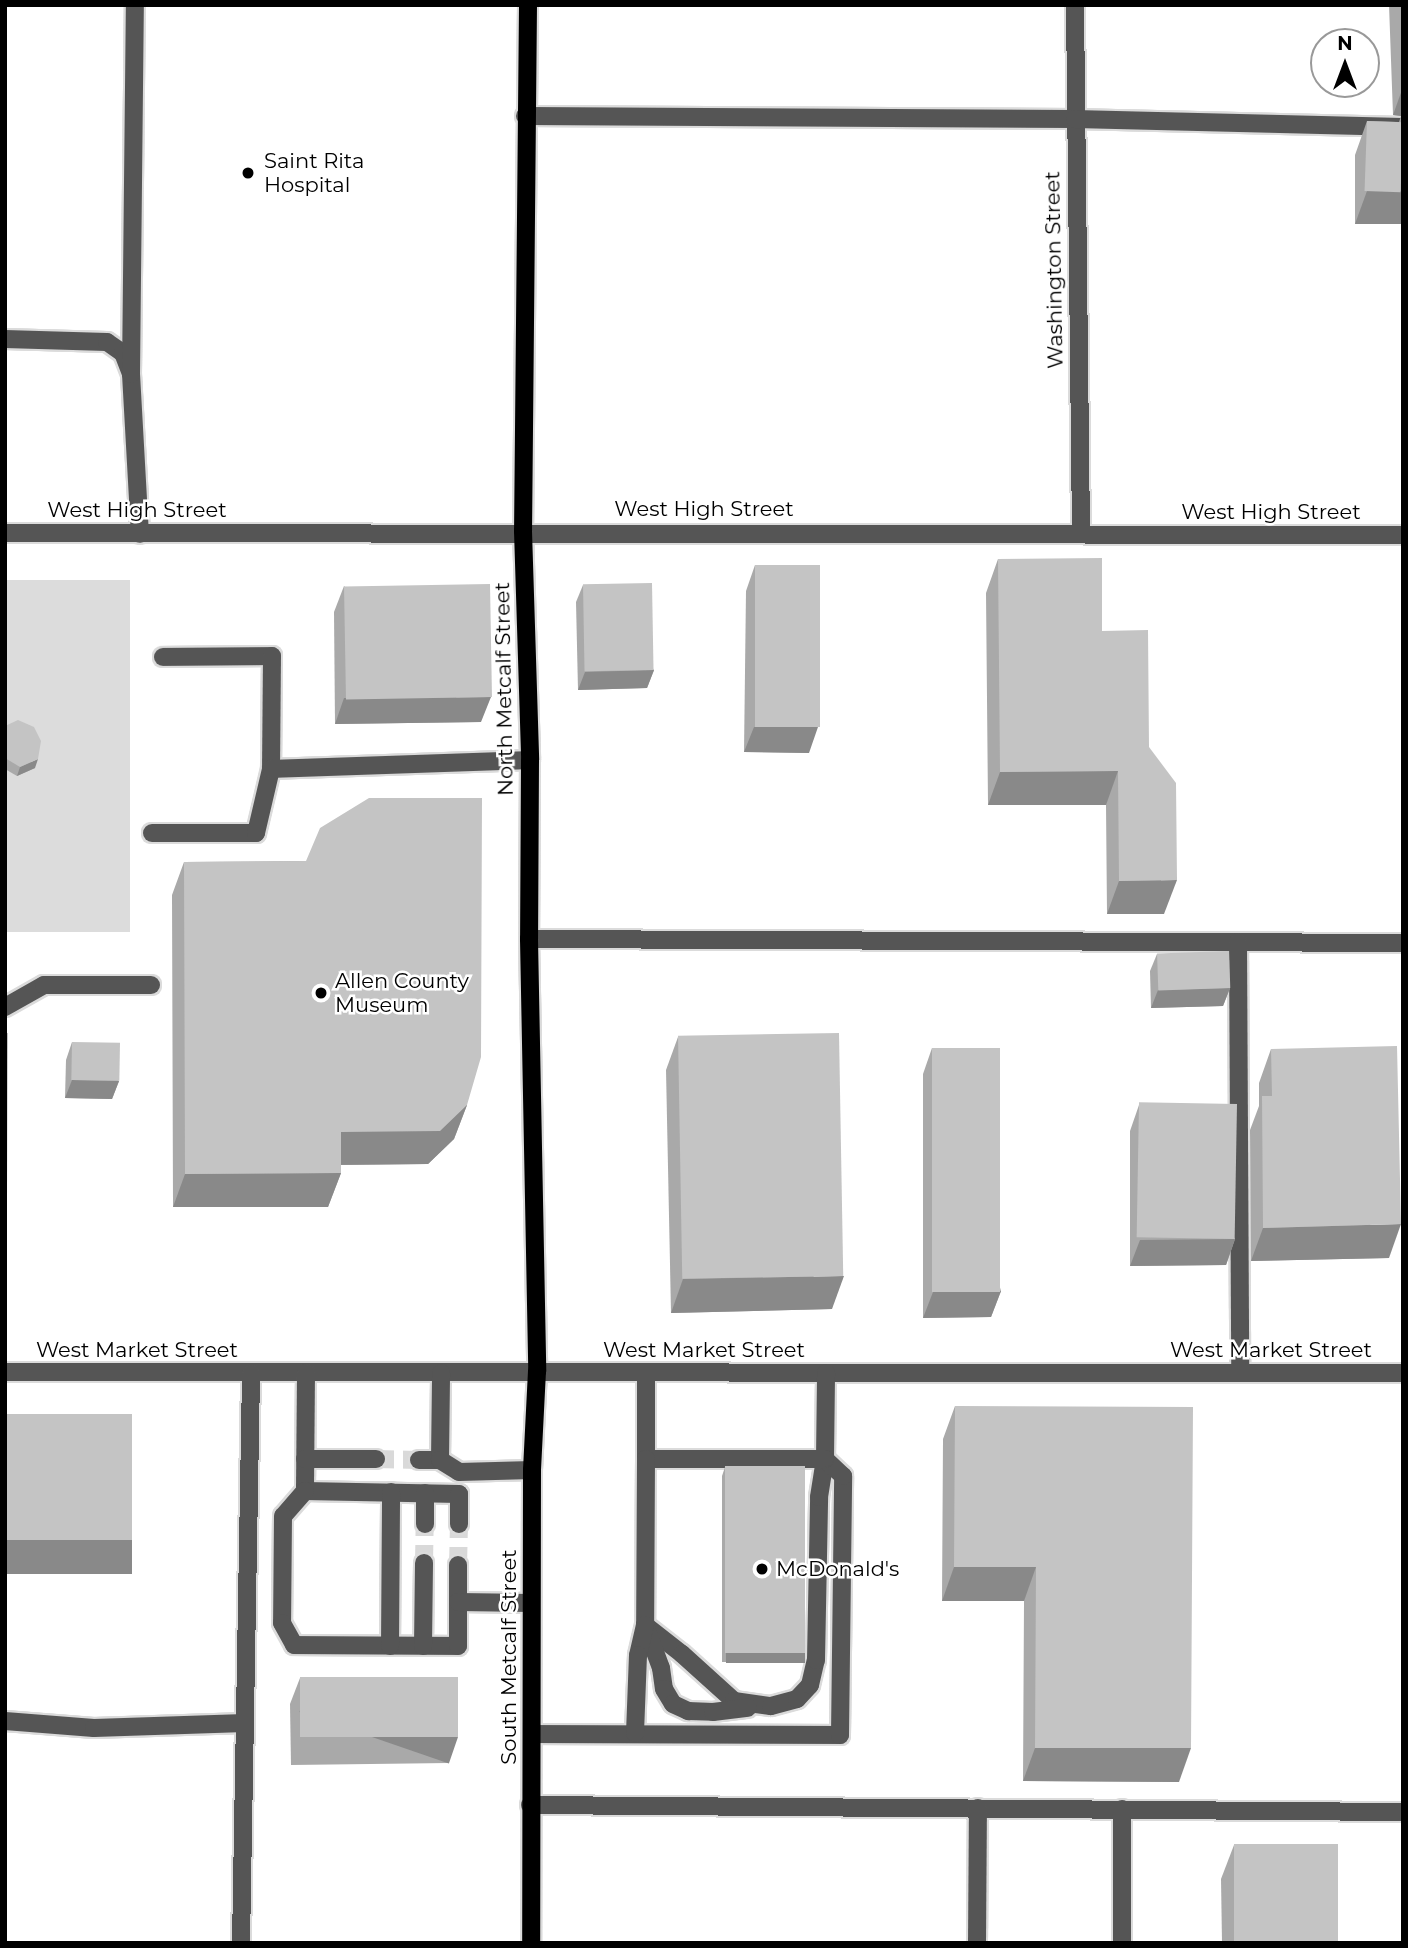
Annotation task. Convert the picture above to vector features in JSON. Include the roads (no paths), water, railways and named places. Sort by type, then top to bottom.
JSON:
[{"type":"main road","name":"North Metcalf Street","points":[[528,5],[523,531],[530,761],[529,939],[537,1371]]},
{"type":"main road","name":"South Metcalf Street","points":[[531,1943],[532,1470],[537,1371]]},
{"type":"street","points":[[135,5],[131,374],[140,534]]},
{"type":"street","name":"Washington Street","points":[[1074,5],[1081,534]]},
{"type":"street","points":[[525,116],[1075,119],[1403,127]]},
{"type":"street","points":[[5,339],[107,342],[123,353],[131,374]]},
{"type":"street","name":"West High Street","points":[[5,533],[523,531],[1403,535]]},
{"type":"street","points":[[152,833],[256,833],[271,769],[272,656],[163,657]]},
{"type":"street","points":[[271,769],[530,761]]},
{"type":"street","points":[[529,939],[1403,943]]},
{"type":"street","points":[[1238,942],[1240,1372]]},
{"type":"street","points":[[5,1007],[44,985],[151,985]]},
{"type":"street","name":"West Market Street","points":[[5,1372],[537,1371],[646,1375],[1403,1373]]},
{"type":"street","points":[[241,1943],[251,1373]]},
{"type":"street","points":[[306,1373],[305,1491],[283,1516],[282,1623],[295,1645],[458,1646],[458,1565]]},
{"type":"street","points":[[440,1460],[441,1373]]},
{"type":"street","points":[[645,1625],[661,1668],[664,1689],[673,1704],[688,1711],[713,1713],[771,1706],[797,1699],[810,1685],[816,1660],[818,1497],[825,1459],[825,1373]]},
{"type":"street","points":[[635,1733],[638,1655],[645,1625],[646,1375]]},
{"type":"street","points":[[305,1459],[376,1459]]},
{"type":"street","points":[[533,1734],[840,1735],[843,1476],[825,1459],[646,1459]]},
{"type":"street","points":[[419,1460],[440,1460],[458,1472],[532,1470]]},
{"type":"street","points":[[458,1472],[458,1524]]},
{"type":"street","points":[[305,1491],[459,1494]]},
{"type":"street","points":[[390,1646],[391,1492]]},
{"type":"street","points":[[425,1493],[425,1524]]},
{"type":"street","points":[[423,1646],[424,1563]]},
{"type":"street","points":[[458,1601],[531,1603]]},
{"type":"street","points":[[645,1625],[734,1701],[771,1706]]},
{"type":"street","points":[[5,1721],[94,1728],[245,1723]]},
{"type":"street","points":[[530,1805],[1403,1812]]},
{"type":"street","points":[[977,1943],[978,1808]]},
{"type":"street","points":[[1122,1809],[1122,1943]]},
{"type":"tunnel","points":[[376,1459],[419,1460]]},
{"type":"tunnel","points":[[424,1563],[425,1524]]},
{"type":"tunnel","points":[[458,1565],[459,1524]]},
{"type":"place","name":"Saint Rita Hospital","points":[[248,173]]},
{"type":"place","name":"Allen County Museum","points":[[321,993]]},
{"type":"place","name":"McDonald's","points":[[762,1569]]}]
